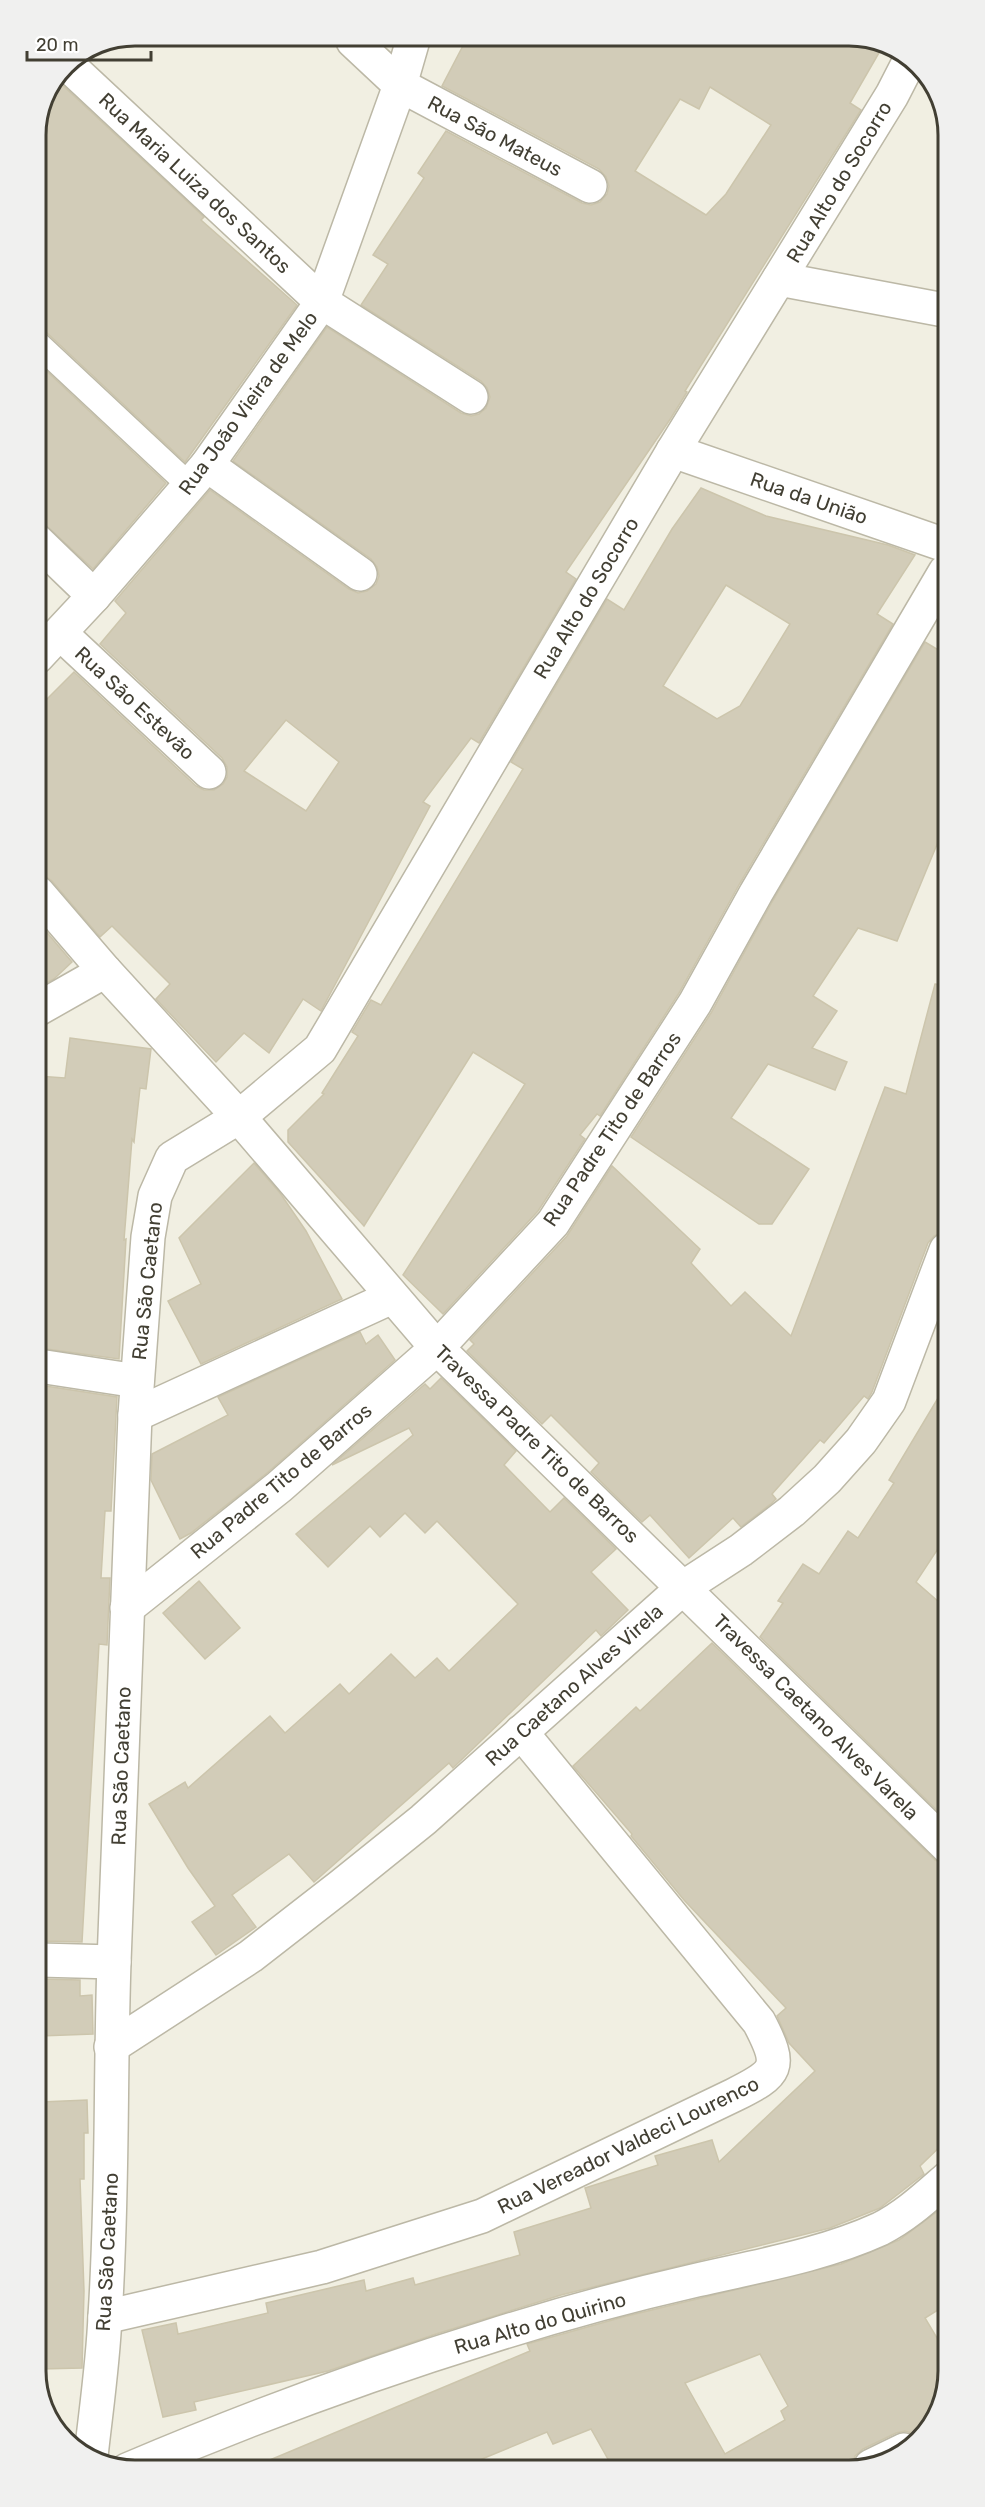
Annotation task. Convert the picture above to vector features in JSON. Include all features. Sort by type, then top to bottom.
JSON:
[{"type":"street","name":"Rua São Mateus","points":[[359,46],[400,85],[590,186]]},
{"type":"street","name":"Rua João Vieira de Melo","points":[[47,647],[94,596],[198,475],[322,302],[400,85],[410,46]]},
{"type":"street","name":"Rua Alto do Socorro","points":[[239,1117],[320,1049],[673,451],[892,95],[906,67]]},
{"type":"street","name":"Rua Maria Luiza dos Santos","points":[[75,71],[322,302],[471,397]]},
{"type":"street","points":[[779,279],[938,309]]},
{"type":"street","name":"Rua da União","points":[[673,451],[938,543]]},
{"type":"street","points":[[198,475],[360,574]]},
{"type":"street","points":[[47,550],[94,596]]},
{"type":"street","name":"Rua Padre Tito de Barros","points":[[127,1608],[238,1521],[437,1348],[553,1223],[695,1002],[756,893],[938,584]]},
{"type":"street","name":"Rua São Estevão","points":[[60,633],[209,772]]},
{"type":"street","name":"Travessa Padre Tito de Barros","points":[[47,903],[105,971],[239,1117],[437,1348],[684,1587]]},
{"type":"street","points":[[47,1004],[105,971]]},
{"type":"street","name":"Rua São Caetano","points":[[92,2448],[105,2317],[113,2101],[111,2048],[127,1608],[135,1415],[148,1237],[156,1196],[172,1158],[239,1117]]},
{"type":"street","name":"Rua Caetano Alves Virela","points":[[111,2048],[260,1949],[423,1820],[684,1587],[741,1550],[792,1511],[861,1441],[889,1401],[938,1271]]},
{"type":"street","points":[[135,1415],[392,1297]]},
{"type":"street","points":[[46,1367],[137,1381]]},
{"type":"street","name":"Travessa Caetano Alves Varela","points":[[684,1587],[791,1695],[938,1836]]},
{"type":"street","name":"Rua Vereador Valdeci Lourenco","points":[[105,2317],[322,2267],[482,2216],[744,2090],[764,2080],[771,2072],[774,2054],[759,2022],[739,2001],[695,1943],[521,1732]]},
{"type":"street","points":[[46,1960],[114,1962]]},
{"type":"street","name":"Rua Alto do Quirino","points":[[151,2460],[232,2426],[489,2336],[674,2285],[792,2258],[840,2244],[881,2228],[911,2210],[938,2187]]},
{"type":"lane","points":[[47,351],[198,475]]},
{"type":"building","points":[[463,46],[855,47],[880,52],[850,103],[861,110],[685,391],[687,392],[671,418],[566,572],[576,579],[479,743],[471,738],[423,802],[430,806],[321,1011],[303,999],[269,1053],[244,1033],[216,1062],[156,999],[170,984],[112,926],[100,937],[47,877],[47,699],[74,672],[196,786],[204,790],[214,790],[223,784],[227,777],[227,767],[222,758],[100,644],[126,613],[115,601],[210,490],[349,589],[358,593],[367,591],[376,584],[379,576],[377,567],[371,559],[233,461],[327,327],[461,413],[471,416],[479,414],[486,408],[490,397],[481,381],[361,305],[388,264],[373,255],[424,178],[418,173],[446,131],[582,203],[591,205],[600,202],[607,194],[609,186],[606,177],[599,169],[442,86]],"holes":[[[710,87],[771,125],[726,194],[706,215],[635,171],[680,99],[699,109]],[[286,720],[339,762],[306,811],[244,771]]]},
{"type":"building","points":[[62,85],[204,217],[201,220],[297,305],[185,462],[47,333],[47,130],[50,113]]},
{"type":"building","points":[[47,371],[166,483],[93,569],[47,526]]},
{"type":"building","points":[[701,488],[766,516],[888,545],[915,555],[877,614],[893,624],[740,883],[679,993],[600,1116],[597,1114],[580,1135],[585,1139],[538,1211],[443,1314],[403,1275],[525,1084],[473,1052],[364,1226],[288,1142],[288,1130],[324,1094],[322,1093],[358,1036],[352,1032],[371,1000],[381,1005],[523,769],[511,762],[607,599],[624,610],[672,529]],"holes":[[[726,585],[790,624],[740,706],[717,719],[663,686]]]},
{"type":"building","points":[[925,642],[938,650],[938,842],[897,941],[858,928],[813,996],[837,1011],[812,1048],[847,1062],[835,1090],[768,1064],[731,1118],[809,1169],[772,1224],[759,1224],[631,1137],[711,1013],[772,902]]},
{"type":"building","points":[[47,932],[72,962],[54,979],[47,983]]},
{"type":"building","points":[[935,984],[938,985],[938,1234],[928,1243],[872,1392],[868,1399],[864,1396],[824,1443],[820,1440],[772,1494],[776,1499],[772,1503],[741,1527],[733,1518],[689,1558],[650,1515],[642,1522],[591,1472],[599,1463],[551,1415],[542,1424],[467,1351],[474,1344],[470,1340],[567,1236],[612,1166],[700,1249],[691,1263],[731,1306],[745,1292],[791,1336],[885,1087],[906,1094]]},
{"type":"building","points":[[70,1038],[151,1049],[146,1089],[140,1088],[134,1142],[132,1139],[124,1240],[126,1239],[119,1359],[46,1349],[47,1077],[65,1078]]},
{"type":"building","points":[[254,1163],[280,1193],[306,1231],[342,1299],[201,1364],[168,1301],[201,1284],[179,1238]]},
{"type":"building","points":[[360,1332],[366,1344],[378,1335],[395,1360],[267,1473],[191,1533],[180,1539],[151,1480],[152,1454],[228,1415],[218,1397]]},
{"type":"building","points":[[441,1378],[516,1451],[504,1465],[550,1512],[564,1498],[616,1549],[591,1572],[628,1610],[601,1636],[596,1630],[453,1768],[449,1763],[314,1882],[289,1854],[232,1895],[256,1927],[216,1955],[192,1922],[215,1906],[188,1868],[149,1804],[185,1782],[188,1788],[270,1716],[285,1733],[340,1684],[349,1694],[391,1654],[415,1678],[437,1658],[449,1671],[518,1604],[437,1521],[425,1533],[405,1513],[380,1537],[370,1526],[328,1567],[296,1534],[413,1435],[409,1428],[332,1465],[425,1384],[430,1389]]},
{"type":"building","points":[[46,1386],[117,1397],[111,1511],[105,1511],[101,1578],[110,1578],[107,1645],[99,1644],[82,1942],[46,1941]]},
{"type":"building","points":[[938,1398],[938,1549],[916,1582],[938,1601],[938,1811],[760,1637],[783,1603],[778,1601],[803,1564],[819,1574],[848,1531],[858,1538],[894,1483],[889,1480]]},
{"type":"building","points":[[199,1581],[240,1628],[205,1659],[163,1613]]},
{"type":"building","points":[[712,1643],[938,1861],[938,2149],[920,2166],[924,2174],[880,2208],[830,2228],[561,2295],[328,2371],[194,2402],[196,2410],[163,2417],[142,2330],[176,2323],[178,2334],[268,2313],[266,2303],[364,2280],[366,2291],[413,2278],[415,2285],[520,2255],[514,2232],[591,2208],[585,2188],[658,2165],[655,2156],[712,2140],[719,2162],[815,2071],[789,2043],[777,2016],[786,2008],[684,1900],[631,1836],[632,1834],[573,1766],[636,1707],[640,1711]]},
{"type":"building","points":[[46,1979],[80,1980],[80,1996],[92,1995],[93,2034],[46,2036]]},
{"type":"building","points":[[87,2100],[88,2133],[84,2133],[84,2179],[80,2179],[84,2291],[82,2368],[46,2369],[46,2102]]},
{"type":"building","points":[[938,2211],[938,2310],[925,2318],[938,2340],[937,2389],[934,2400],[927,2416],[914,2432],[896,2433],[863,2449],[854,2460],[608,2460],[591,2429],[553,2444],[547,2432],[480,2460],[270,2460],[530,2351],[527,2344],[623,2317],[841,2264],[899,2240]],"holes":[[[760,2354],[788,2406],[781,2411],[785,2420],[725,2454],[685,2383]]]}]
